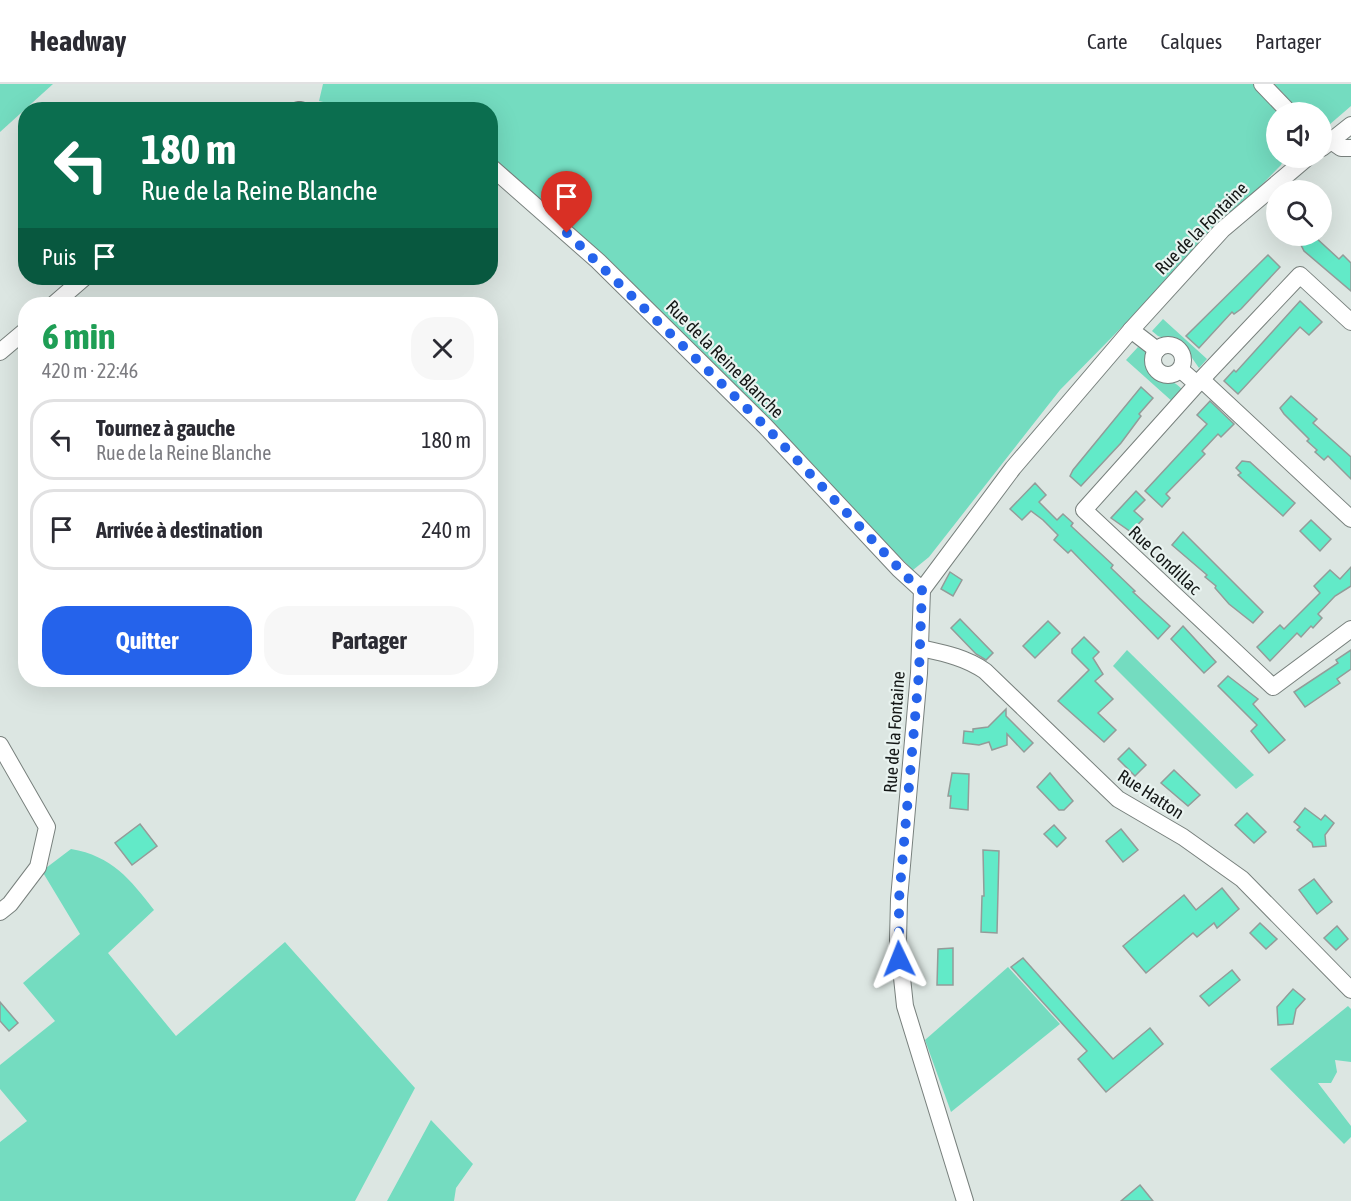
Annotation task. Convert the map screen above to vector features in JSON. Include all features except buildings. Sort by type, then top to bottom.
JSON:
[{"type":"street","points":[[1262,84],[1279,102]]},
{"type":"street","points":[[1332,139],[1351,125]]},
{"type":"street","points":[[1332,145],[1351,147]]},
{"type":"street","name":"Rue de la Fontaine","points":[[965,1201],[905,1006],[900,978],[899,899],[920,648],[922,590],[1013,468],[1131,330],[1222,230],[1293,168]]},
{"type":"street","name":"Rue de la Reine Blanche","points":[[498,173],[598,261],[765,426],[922,590]]},
{"type":"street","name":"Rue Condillac","points":[[1351,322],[1300,276],[1084,510],[1273,687],[1351,629]]},
{"type":"street","points":[[62,297],[76,285]]},
{"type":"street","points":[[1131,330],[1157,350],[1153,359],[1158,372],[1168,376],[1181,370],[1203,379],[1348,514]]},
{"type":"street","points":[[0,352],[18,337]]},
{"type":"street","name":"Rue Hatton","points":[[920,648],[951,655],[973,663],[985,671],[1118,799],[1183,837],[1242,879],[1294,929],[1351,990]]},
{"type":"street","points":[[0,745],[47,827],[38,867],[10,904],[0,912]]},
{"type":"green space","points":[[0,84],[53,84],[33,102],[18,102],[18,116],[0,132]]},
{"type":"green space","points":[[323,84],[1259,84],[1273,102],[1266,102],[1266,168],[1278,168],[1060,390],[929,557],[913,570],[498,164],[498,102],[319,101]]},
{"type":"green space","points":[[1273,84],[1351,84],[1351,106],[1332,122],[1332,102],[1289,102]]},
{"type":"green space","points":[[1163,319],[1207,359],[1199,368],[1183,345],[1158,336],[1152,331]]},
{"type":"green space","points":[[1138,347],[1145,351],[1150,369],[1155,374],[1173,382],[1184,392],[1174,403],[1126,360]]},
{"type":"green space","points":[[1127,650],[1254,775],[1236,789],[1113,666]]},
{"type":"green space","points":[[71,849],[98,857],[119,870],[154,910],[108,953],[176,1036],[285,942],[415,1088],[355,1201],[0,1201],[0,1142],[27,1121],[0,1089],[0,1065],[55,1021],[23,983],[80,934],[42,871]]},
{"type":"green space","points":[[1008,967],[1060,1024],[951,1112],[925,1040]]},
{"type":"green space","points":[[1348,1006],[1351,1009],[1351,1062],[1335,1060],[1337,1072],[1331,1083],[1318,1083],[1351,1126],[1351,1137],[1344,1144],[1270,1069]]},
{"type":"green space","points":[[431,1120],[473,1164],[456,1188],[454,1201],[387,1201]]},
{"type":"route","points":[[567,233],[765,426],[922,590],[919,673],[899,899],[899,959]]}]
